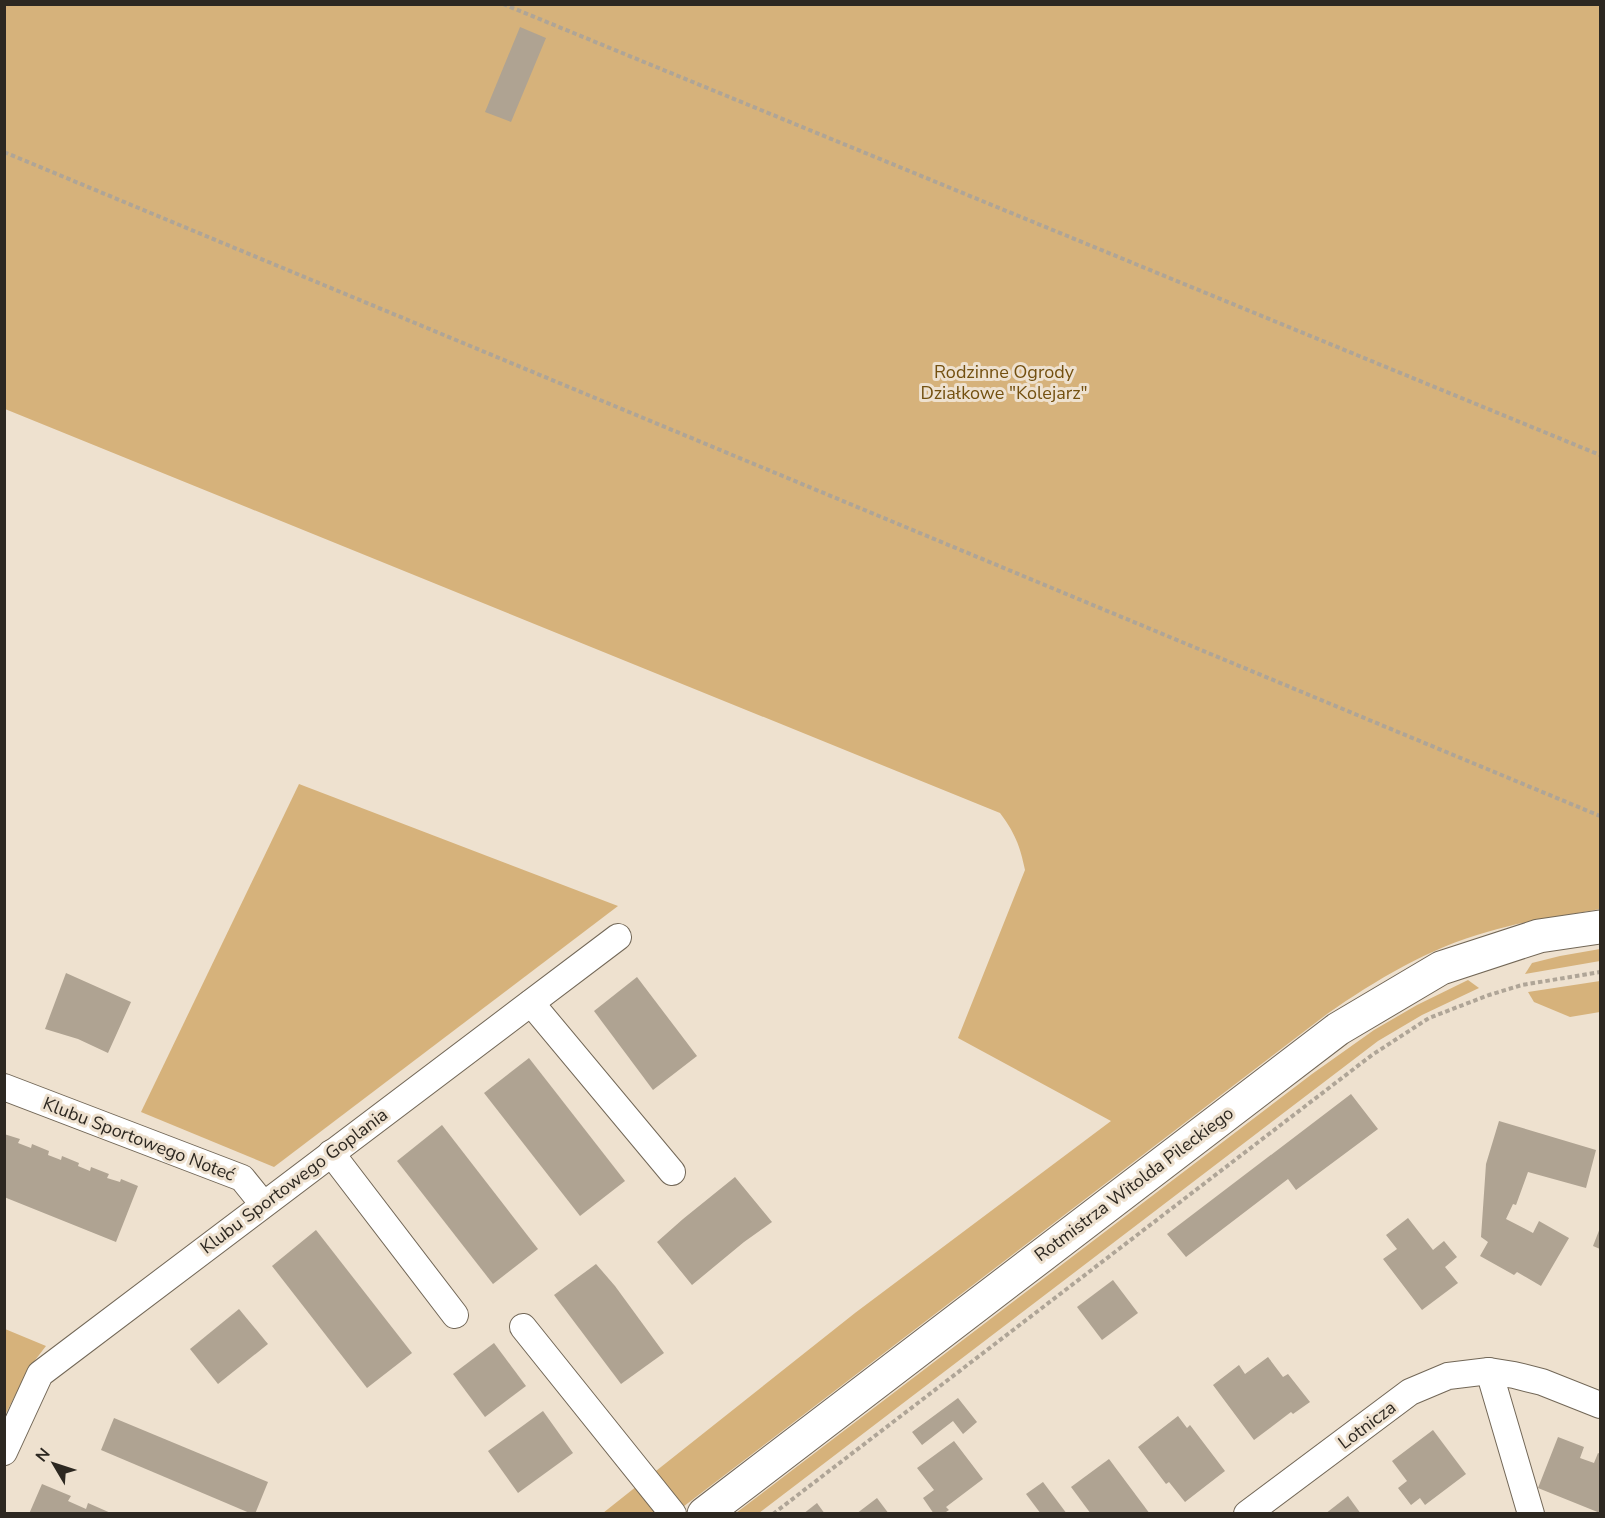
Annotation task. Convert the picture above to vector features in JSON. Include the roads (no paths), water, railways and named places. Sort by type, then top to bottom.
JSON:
[{"type":"street","name":"Rotmistrza Witolda Pileckiego","points":[[704,1514],[1338,1029],[1441,968],[1539,936],[1600,927]]},
{"type":"street","name":"Klubu Sportowego Goplania","points":[[4,1452],[40,1374],[618,937]]},
{"type":"street","points":[[531,1003],[672,1172]]},
{"type":"street","name":"Klubu Sportowego Noteć","points":[[4,1087],[242,1178],[263,1204]]},
{"type":"street","points":[[331,1153],[455,1315]]},
{"type":"street","points":[[523,1327],[674,1514]]},
{"type":"street","points":[[1489,1371],[1531,1514]]},
{"type":"street","name":"Lotnicza","points":[[1256,1511],[1410,1392],[1449,1376],[1489,1371],[1514,1375],[1542,1382],[1600,1405]]},
{"type":"park label","name":"Rodzinne Ogrody Działkowe \"Kolejarz\"","points":[[1004,382]]}]
